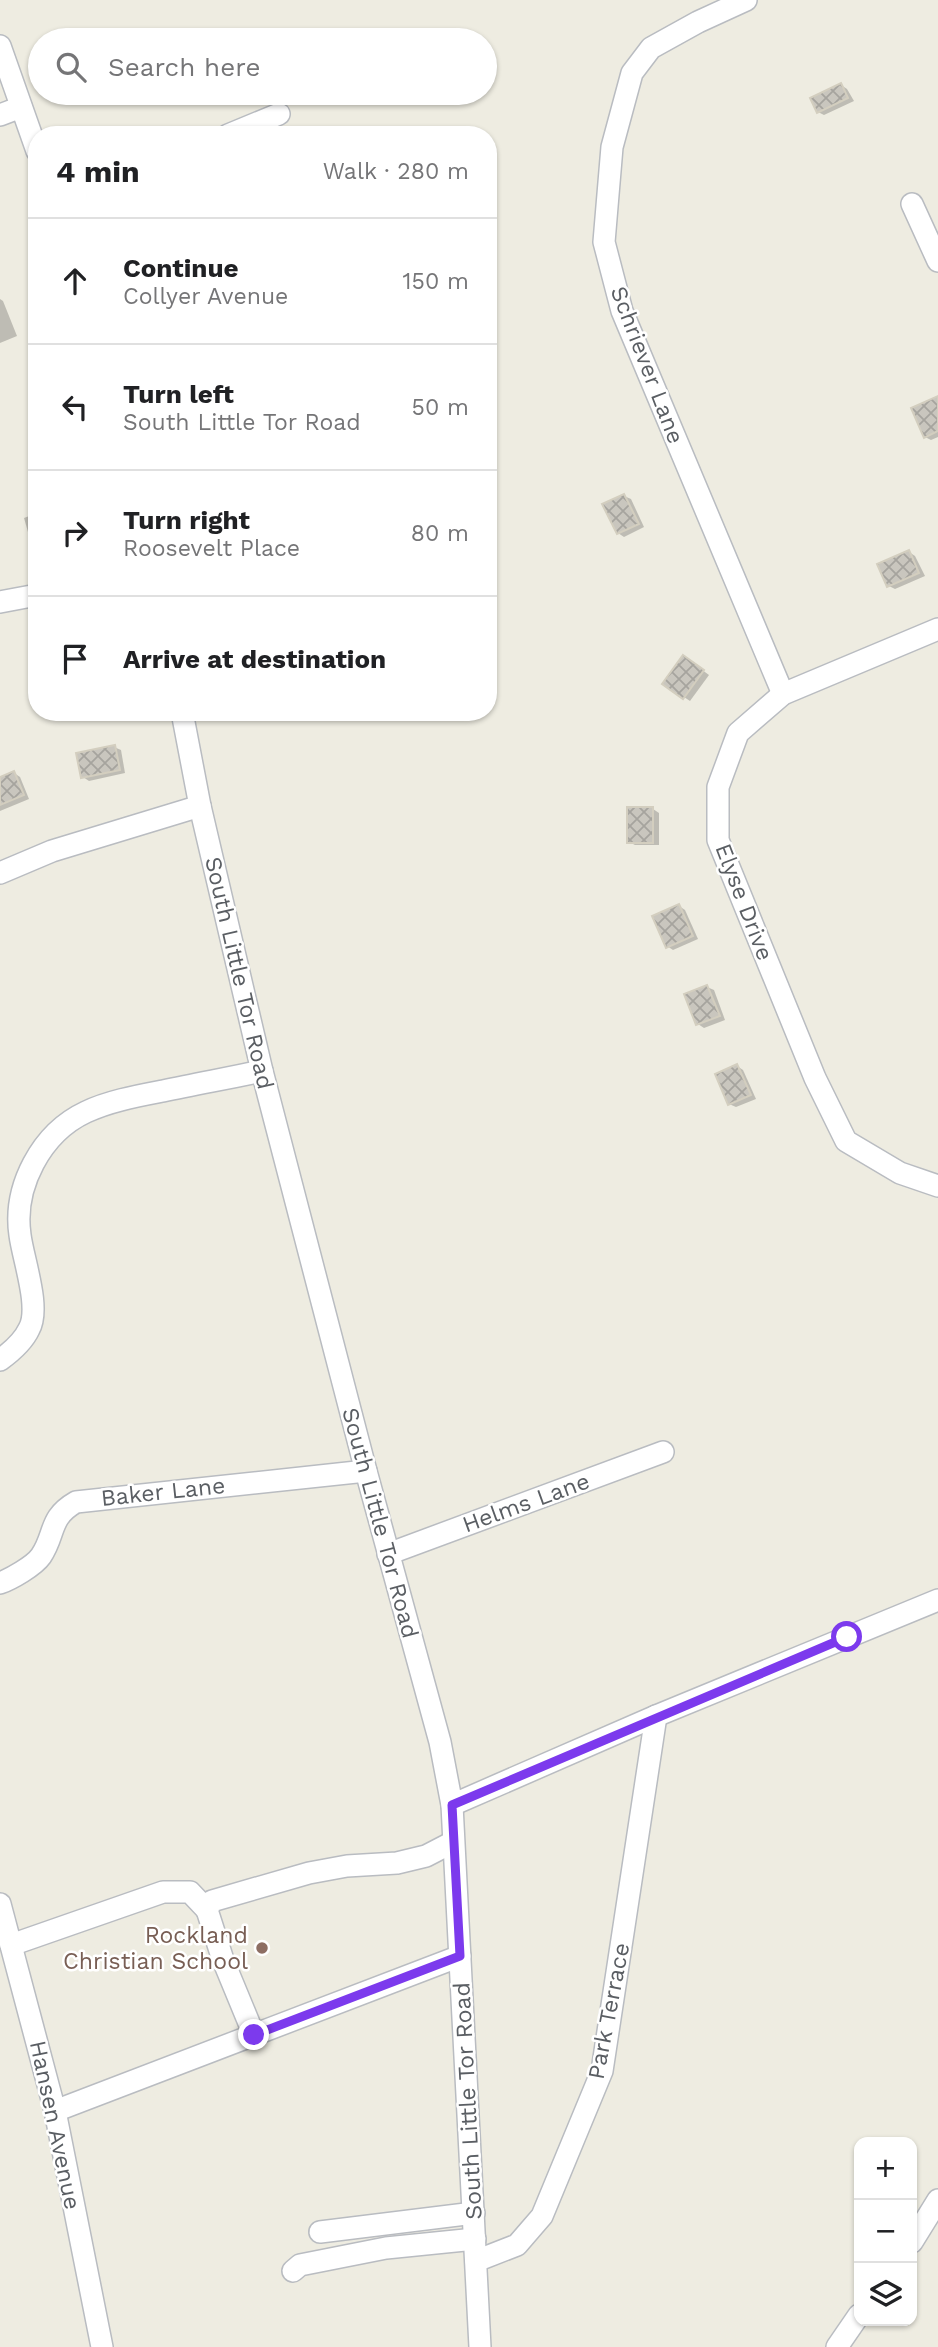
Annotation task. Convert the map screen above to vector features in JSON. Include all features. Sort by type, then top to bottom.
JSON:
[{"type":"street","name":"Schriever Lane","points":[[746,0],[651,48],[632,73],[612,148],[604,242],[622,312],[783,694]]},
{"type":"street","points":[[0,46],[28,126]]},
{"type":"street","points":[[0,115],[21,107]]},
{"type":"street","points":[[250,126],[279,114]]},
{"type":"street","points":[[912,204],[938,261]]},
{"type":"street","points":[[0,601],[28,596]]},
{"type":"street","name":"Elyse Drive","points":[[938,629],[783,694],[738,733],[718,787],[718,839],[815,1079],[846,1141],[900,1173],[938,1186]]},
{"type":"street","name":"South Little Tor Road","points":[[184,721],[200,806],[262,1071],[440,1742],[452,1805],[480,2347]]},
{"type":"street","points":[[0,873],[52,851],[200,806]]},
{"type":"street","points":[[0,1360],[14,1350],[31,1328],[33,1295],[19,1233],[20,1200],[30,1167],[51,1137],[85,1112],[128,1098],[262,1071]]},
{"type":"street","name":"Helms Lane","points":[[388,1554],[663,1452]]},
{"type":"street","name":"Baker Lane","points":[[0,1583],[11,1579],[41,1557],[62,1510],[76,1502],[366,1471]]},
{"type":"street","points":[[452,1805],[656,1716],[938,1600]]},
{"type":"street","name":"Park Terrace","points":[[476,2261],[517,2245],[542,2217],[602,2071],[656,1716]]},
{"type":"street","points":[[207,1910],[212,1901],[309,1874],[347,1866],[397,1863],[426,1856],[453,1842]]},
{"type":"street","points":[[11,1945],[163,1892],[190,1892],[207,1910],[223,1960],[254,2035]]},
{"type":"street","name":"Hansen Avenue","points":[[0,1904],[55,2111],[102,2347]]},
{"type":"street","points":[[55,2111],[460,1956]]},
{"type":"street","points":[[917,2234],[938,2200]]},
{"type":"street","points":[[320,2232],[474,2213]]},
{"type":"street","points":[[293,2271],[300,2265],[386,2248],[475,2239]]},
{"type":"street","points":[[837,2347],[854,2322]]},
{"type":"building","points":[[841,83],[848,98],[817,113],[810,98]]},
{"type":"building","points":[[938,396],[938,431],[924,438],[911,408]]},
{"type":"building","points":[[624,494],[639,524],[617,534],[602,504]]},
{"type":"building","points":[[909,550],[919,573],[887,587],[877,564]]},
{"type":"building","points":[[683,655],[704,670],[683,699],[662,684]]},
{"type":"building","points":[[115,745],[120,770],[81,778],[76,753]]},
{"type":"building","points":[[14,771],[24,795],[0,805],[0,777]]},
{"type":"building","points":[[627,807],[653,807],[653,843],[627,843]]},
{"type":"building","points":[[679,904],[693,936],[666,948],[652,916]]},
{"type":"building","points":[[707,985],[720,1016],[696,1025],[684,994]]},
{"type":"building","points":[[737,1064],[751,1095],[728,1105],[715,1074]]},
{"type":"place","name":"Rockland Christian School","points":[[262,1948]]},
{"type":"route","points":[[254,2035],[460,1956],[452,1805],[847,1637]]}]
